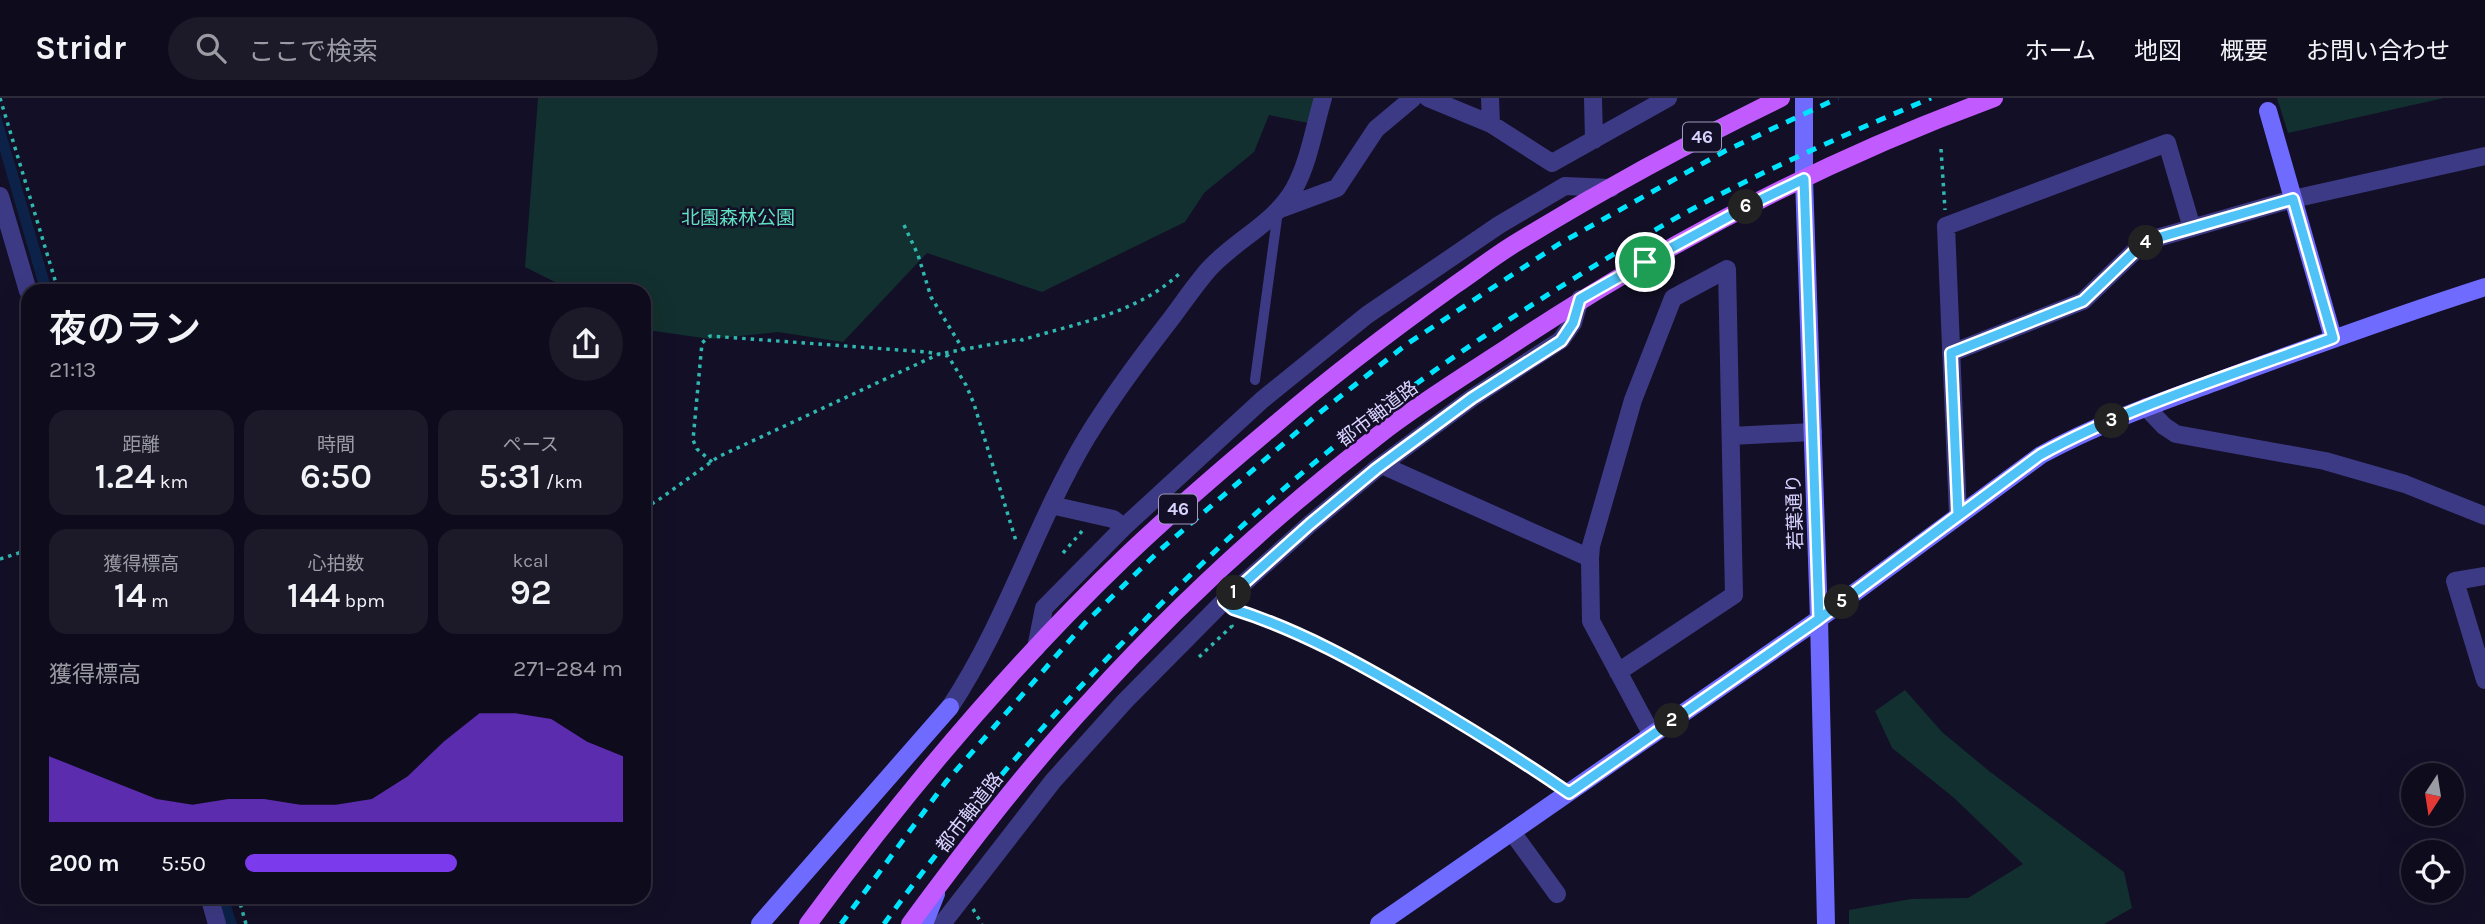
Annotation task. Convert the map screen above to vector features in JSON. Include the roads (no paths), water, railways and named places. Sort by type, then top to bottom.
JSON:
[{"type":"main road","name":"46","points":[[808,924],[857,858],[939,757],[1036,648],[1125,557],[1324,382],[1517,242],[1735,120],[1781,98]]},
{"type":"main road","name":"都市軸道路","points":[[910,924],[965,849],[1089,701],[1230,561],[1380,434],[1580,299],[1710,226],[1884,142],[1994,98]]},
{"type":"street","points":[[760,924],[950,708],[968,680],[1051,505],[1094,427],[1132,369],[1210,269],[1279,210],[1294,189],[1323,98]]},
{"type":"street","points":[[1279,210],[1337,188],[1376,129],[1413,98]]},
{"type":"street","points":[[1428,98],[1491,124],[1552,163],[1668,98]]},
{"type":"street","points":[[1490,98],[1491,124]]},
{"type":"street","points":[[1593,98],[1594,140]]},
{"type":"street","name":"若葉通り","points":[[1804,98],[1804,179],[1826,924]]},
{"type":"street","points":[[2267,111],[2333,338]]},
{"type":"street","points":[[1958,515],[1946,226],[2166,143],[2192,228]]},
{"type":"street","points":[[1951,353],[2083,301],[2138,248],[2150,240],[2293,199],[2485,156]]},
{"type":"street","points":[[1036,648],[1044,608],[1124,527],[1262,400],[1367,315],[1499,225],[1565,186],[1611,188]]},
{"type":"street","points":[[0,196],[26,284]]},
{"type":"street","points":[[1618,672],[1734,595],[1727,270],[1673,299],[1633,400],[1591,546],[1591,621],[1618,672],[1652,735]]},
{"type":"street","points":[[1380,924],[1819,619],[2040,455],[2071,438],[2146,407],[2333,338],[2485,286]]},
{"type":"street","points":[[942,924],[1053,781],[1117,709],[1224,601],[1310,524],[1382,465],[1472,398],[1561,341],[1573,323],[1580,299]]},
{"type":"street","points":[[2146,407],[2176,434],[2325,461],[2405,484],[2485,516]]},
{"type":"street","points":[[1731,436],[1813,432]]},
{"type":"street","points":[[1382,465],[1590,558]]},
{"type":"street","points":[[1051,505],[1113,519],[1124,527]]},
{"type":"street","points":[[2485,576],[2455,581],[2485,680]]},
{"type":"street","points":[[1512,832],[1557,894]]},
{"type":"street","points":[[965,849],[998,850]]},
{"type":"street","points":[[924,924],[942,881]]},
{"type":"street","points":[[211,904],[217,924]]},
{"type":"lane","points":[[1255,380],[1279,210]]},
{"type":"water","points":[[0,113],[50,284],[38,284],[0,151]]},
{"type":"water","points":[[219,904],[231,904],[237,924],[225,924]]},
{"type":"railway","points":[[841,924],[946,782],[1085,623],[1160,550],[1318,414],[1407,344],[1559,244],[1725,151],[1838,98]]},
{"type":"railway","points":[[884,924],[973,809],[1101,665],[1234,533],[1340,442],[1418,382],[1499,326],[1667,223],[1764,172],[1931,98]]},
{"type":"park label","name":"北園森林公園","points":[[738,217]]}]
